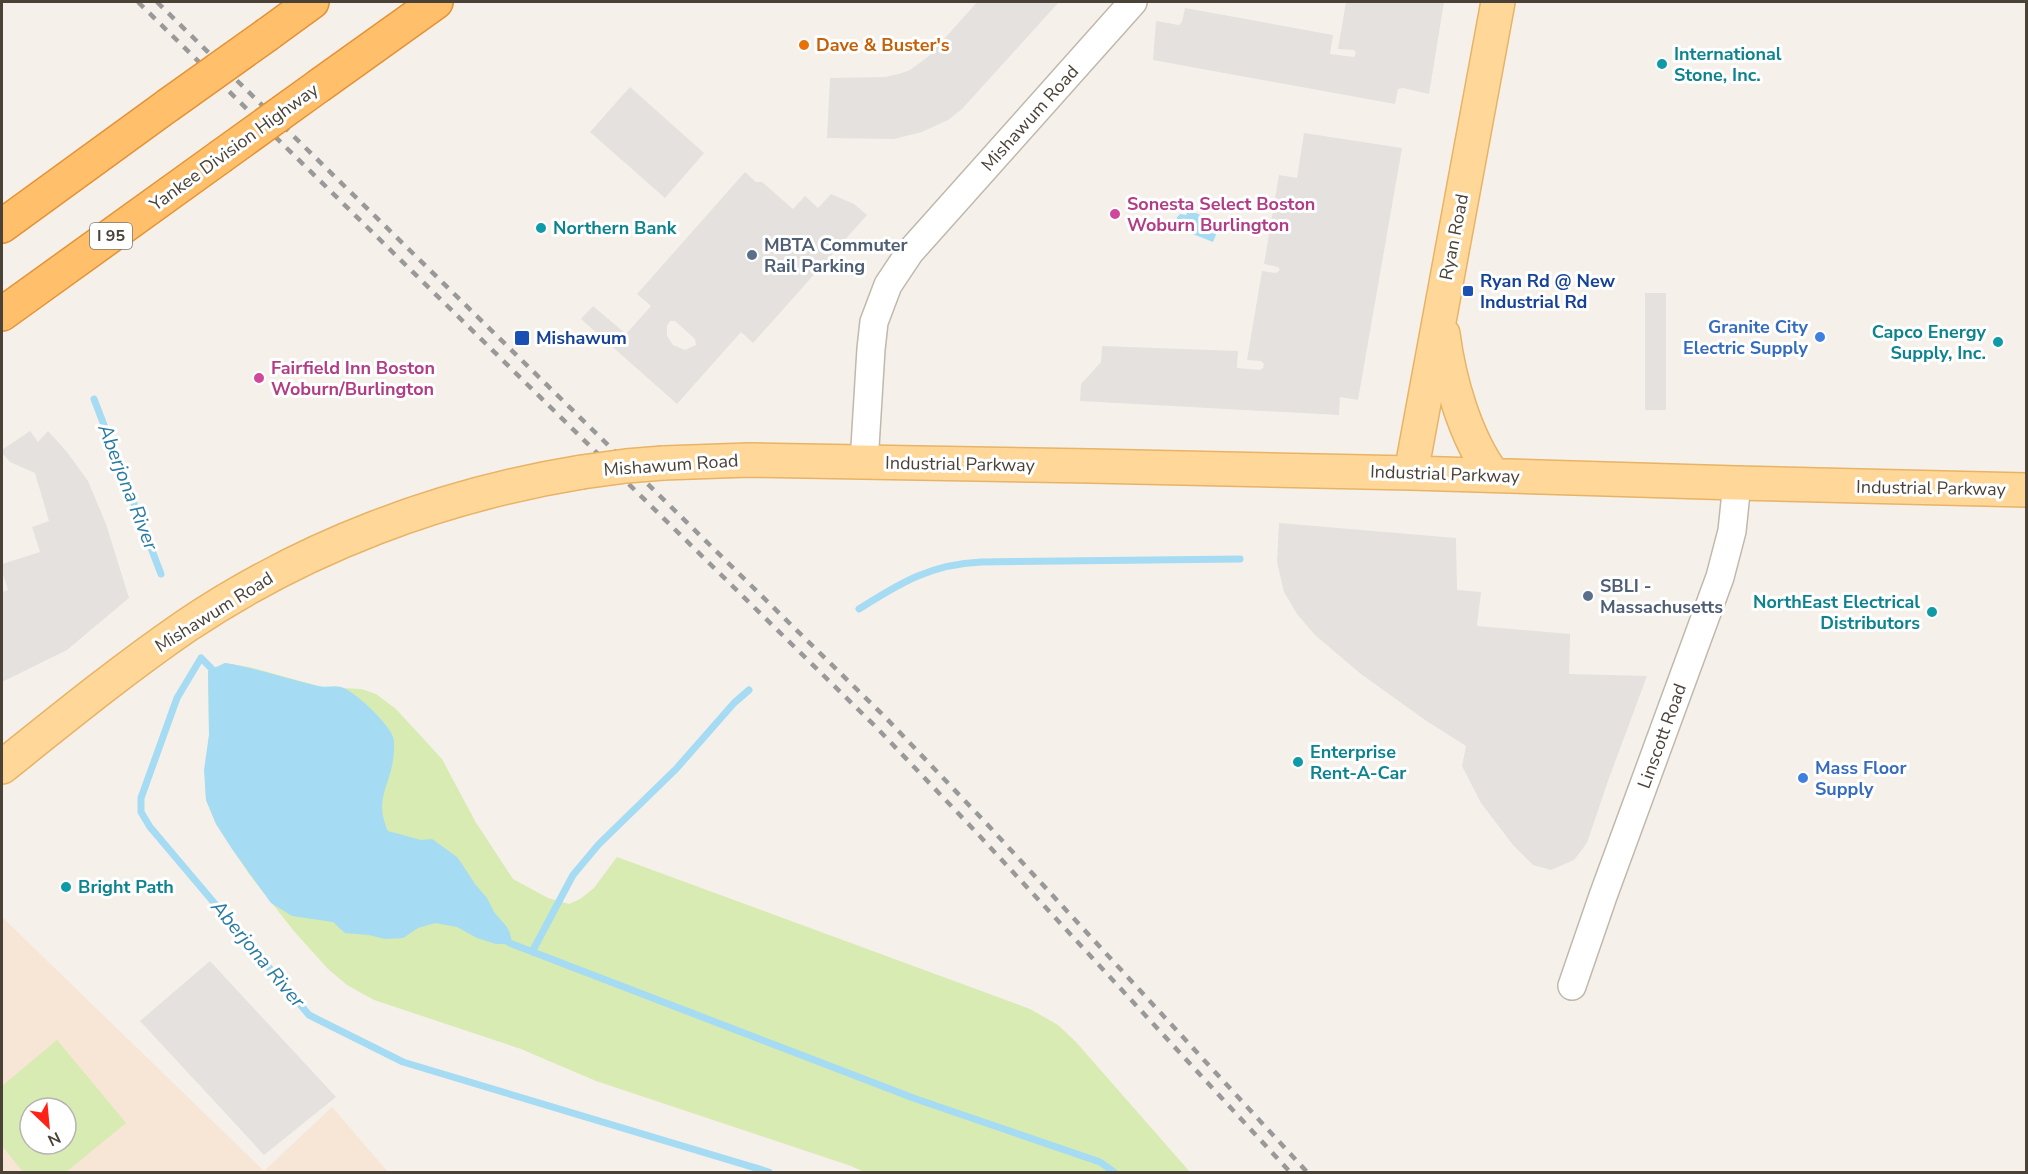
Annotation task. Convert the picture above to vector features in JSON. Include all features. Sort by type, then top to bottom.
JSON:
[{"type":"highway","points":[[2,226],[312,2]]},
{"type":"highway","name":"Yankee Division Highway","points":[[2,314],[436,2]]},
{"type":"main road","name":"Ryan Road","points":[[1411,472],[1498,2]]},
{"type":"main road","points":[[1440,315],[1445,349],[1457,397],[1478,450],[1493,475]]},
{"type":"main road","name":"Mishawum Road","points":[[2,767],[186,626],[223,602],[297,561],[350,537],[428,508],[531,481],[582,472],[663,463],[749,460],[864,463]]},
{"type":"main road","name":"Industrial Parkway","points":[[864,463],[1411,472],[2026,490]]},
{"type":"street","name":"Mishawum Road","points":[[864,463],[872,336],[882,297],[894,274],[910,252],[1133,2]]},
{"type":"street","name":"Linscott Road","points":[[1572,986],[1720,577],[1732,531],[1737,483]]},
{"type":"shaded area","points":[[977,2],[1059,2],[962,109],[948,120],[922,132],[894,139],[827,138],[830,78],[885,77],[910,70],[929,56]]},
{"type":"shaded area","points":[[1346,2],[1444,2],[1429,94],[1398,89],[1395,104],[1153,60],[1156,21],[1179,25],[1182,22],[1185,8],[1333,35],[1330,54],[1354,57],[1356,53],[1354,50],[1338,49]]},
{"type":"shaded area","points":[[630,87],[704,153],[665,198],[590,132]]},
{"type":"shaded area","points":[[1304,133],[1402,148],[1358,400],[1340,397],[1339,415],[1080,401],[1081,384],[1101,362],[1102,346],[1238,351],[1237,368],[1260,370],[1263,368],[1264,364],[1261,361],[1247,360],[1262,271],[1276,273],[1280,270],[1278,267],[1264,264],[1279,175],[1297,178]]},
{"type":"shaded area","name":"MBTA Commuter Rail Parking","points":[[745,172],[756,182],[762,182],[793,209],[805,196],[818,208],[831,194],[854,204],[867,215],[753,343],[741,332],[677,404],[581,319],[593,306],[626,334],[651,306],[637,294]],"holes":[[[670,321],[675,321],[695,339],[696,345],[685,350],[673,345],[667,336],[667,326]]]},
{"type":"shaded area","points":[[1645,293],[1666,293],[1666,410],[1645,410]]},
{"type":"shaded area","points":[[30,431],[38,442],[48,431],[88,481],[106,524],[129,598],[67,650],[2,682],[2,592],[8,590],[2,564],[40,552],[32,527],[49,521],[35,473],[10,462],[2,453],[2,450]]},
{"type":"shaded area","points":[[1279,523],[1456,538],[1457,590],[1481,592],[1477,626],[1570,634],[1569,674],[1647,676],[1587,843],[1574,860],[1551,870],[1533,865],[1513,845],[1481,803],[1462,766],[1466,746],[1361,674],[1315,635],[1297,614],[1284,592],[1277,562]]},
{"type":"shaded area","points":[[2,917],[264,1171],[332,1107],[388,1172],[2,1172]]},
{"type":"shaded area","points":[[210,961],[336,1097],[264,1155],[140,1021]]},
{"type":"green space","points":[[225,663],[249,667],[322,687],[361,689],[376,694],[396,709],[442,759],[475,821],[513,879],[548,898],[569,904],[580,899],[594,888],[617,857],[1030,1009],[1058,1025],[1076,1042],[1190,1172],[864,1172],[596,1081],[521,1049],[374,1000],[347,985],[328,969],[293,930],[249,874],[216,824],[206,800],[205,783],[209,735],[208,671]]},
{"type":"green space","points":[[57,1040],[126,1123],[66,1172],[23,1172],[2,1146],[2,1086]]},
{"type":"water","points":[[1188,210],[1221,223],[1213,242],[1180,229],[1182,224],[1177,221],[1177,217],[1180,214],[1186,215]]},
{"type":"water","points":[[225,663],[318,686],[341,687],[371,709],[385,724],[394,739],[393,760],[382,802],[382,811],[388,831],[421,840],[432,839],[457,857],[487,898],[494,912],[507,927],[512,944],[496,944],[477,938],[457,927],[435,923],[418,928],[403,938],[385,939],[345,933],[333,922],[292,916],[271,903],[216,824],[206,800],[204,770],[209,735],[208,671]]},
{"type":"waterway","name":"Aberjona River","points":[[94,399],[161,574]]},
{"type":"waterway","points":[[859,609],[917,576],[963,564],[1240,559]]},
{"type":"waterway","name":"Aberjona River","points":[[218,675],[201,658],[177,698],[141,798],[141,812],[150,827],[309,1015],[403,1062],[769,1172]]},
{"type":"waterway","points":[[532,952],[573,875],[599,844],[676,769],[734,703],[749,690]]},
{"type":"waterway","points":[[505,940],[916,1099],[1100,1162],[1114,1172]]},
{"type":"railway","points":[[138,2],[876,727],[1290,1172]]},
{"type":"railway","points":[[157,2],[886,718],[986,823],[1307,1172]]},
{"type":"place","name":"Dave & Buster's","points":[[804,45]]},
{"type":"place","name":"International Stone, Inc.","points":[[1662,64]]},
{"type":"place","name":"Sonesta Select Boston Woburn Burlington","points":[[1115,214]]},
{"type":"place","name":"Northern Bank","points":[[541,228]]},
{"type":"place","name":"MBTA Commuter Rail Parking","points":[[752,255]]},
{"type":"place","name":"Ryan Rd @ New Industrial Rd","points":[[1468,291]]},
{"type":"place","name":"Granite City Electric Supply","points":[[1820,337]]},
{"type":"place","name":"Mishawum","points":[[522,338]]},
{"type":"place","name":"Capco Energy Supply, Inc.","points":[[1998,342]]},
{"type":"place","name":"Fairfield Inn Boston Woburn/Burlington","points":[[259,378]]},
{"type":"place","name":"SBLI - Massachusetts","points":[[1588,596]]},
{"type":"place","name":"NorthEast Electrical Distributors","points":[[1932,612]]},
{"type":"place","name":"Enterprise Rent-A-Car","points":[[1298,762]]},
{"type":"place","name":"Mass Floor Supply","points":[[1803,778]]},
{"type":"place","name":"Bright Path","points":[[66,887]]}]
